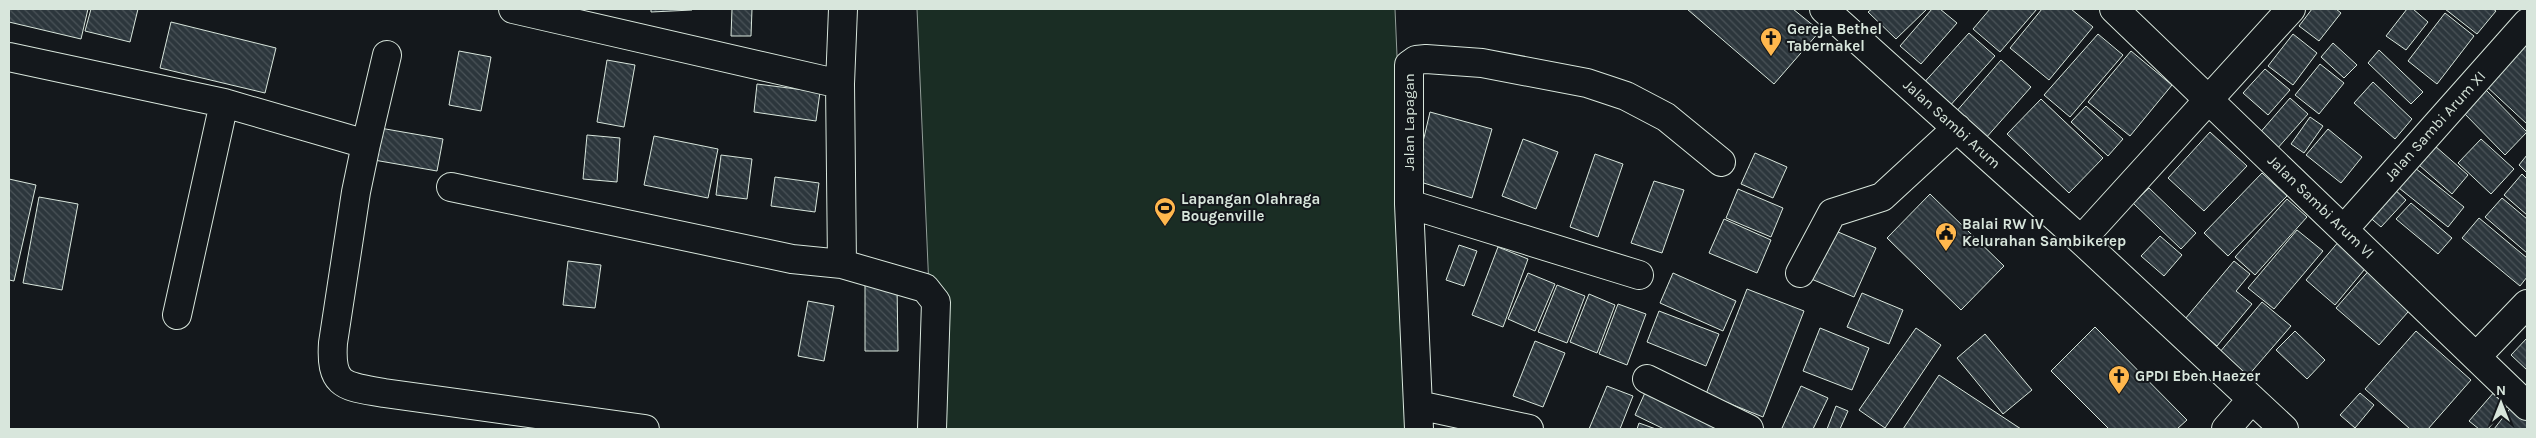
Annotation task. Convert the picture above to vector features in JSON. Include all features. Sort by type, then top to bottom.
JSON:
[{"type":"street","points":[[513,9],[840,84]]},
{"type":"street","points":[[842,264],[840,84],[843,9]]},
{"type":"street","name":"Jalan Sambi Arum","points":[[1824,9],[2081,240],[2284,429]]},
{"type":"street","name":"Jalan Sambi Arum VI","points":[[2114,9],[2527,406]]},
{"type":"street","points":[[2081,240],[2291,9]]},
{"type":"street","name":"Jalan Sambi Arum XI","points":[[2344,229],[2527,23]]},
{"type":"street","points":[[387,55],[356,192],[333,344],[332,365],[336,376],[353,387],[384,393],[645,429]]},
{"type":"street","points":[[9,57],[224,103],[366,144]]},
{"type":"street","name":"Jalan Lapagan","points":[[1419,417],[1409,204],[1409,65],[1416,60],[1482,63],[1587,83],[1626,96],[1666,117],[1721,162]]},
{"type":"street","points":[[177,315],[224,103]]},
{"type":"street","points":[[1800,273],[1832,213],[1882,197],[1957,128]]},
{"type":"street","points":[[450,187],[792,259],[842,264],[925,288],[936,302],[932,429]]},
{"type":"street","points":[[1409,204],[1639,275]]},
{"type":"street","points":[[2476,357],[2527,304]]},
{"type":"street","points":[[1647,379],[1742,427]]},
{"type":"street","points":[[2226,429],[2252,399]]},
{"type":"street","points":[[1419,417],[1529,429]]},
{"type":"green space","name":"Lapangan Olahraga Bougenville","points":[[917,9],[1395,9],[1413,429],[935,429]]},
{"type":"building","points":[[9,9],[88,9],[81,39],[9,22]]},
{"type":"building","points":[[91,9],[138,9],[130,42],[85,31]]},
{"type":"building","points":[[651,9],[692,9],[692,10],[651,12]]},
{"type":"building","points":[[732,9],[752,9],[751,36],[731,36]]},
{"type":"building","name":"Gereja Bethel Tabernakel","points":[[1687,9],[1793,9],[1820,31],[1774,84]]},
{"type":"building","points":[[1872,9],[1927,9],[1896,39],[1868,12]]},
{"type":"building","points":[[1932,9],[1940,9],[1957,23],[1921,64],[1900,46]]},
{"type":"building","points":[[1990,9],[2037,9],[2000,52],[1973,29]]},
{"type":"building","points":[[2042,9],[2071,9],[2093,27],[2049,80],[2010,48]]},
{"type":"building","points":[[2312,9],[2336,9],[2341,13],[2319,41],[2299,26]]},
{"type":"building","points":[[2407,9],[2413,9],[2428,22],[2406,50],[2386,36]]},
{"type":"building","points":[[2445,9],[2493,9],[2496,11],[2477,34]]},
{"type":"building","points":[[2445,13],[2474,36],[2437,84],[2408,61]]},
{"type":"building","points":[[171,22],[276,48],[265,93],[160,68]]},
{"type":"building","points":[[1969,33],[1995,56],[1947,109],[1920,87]]},
{"type":"building","points":[[2098,34],[2123,55],[2070,117],[2044,95]]},
{"type":"building","points":[[2293,34],[2317,53],[2293,85],[2268,66]]},
{"type":"building","points":[[2527,41],[2527,124],[2485,85]]},
{"type":"building","points":[[2333,43],[2357,65],[2344,78],[2321,57]]},
{"type":"building","points":[[2379,50],[2423,92],[2411,104],[2368,63]]},
{"type":"building","points":[[459,51],[491,57],[481,111],[449,105]]},
{"type":"building","points":[[2131,51],[2172,85],[2130,136],[2088,102]]},
{"type":"building","points":[[607,60],[635,65],[624,127],[597,122]]},
{"type":"building","points":[[2001,60],[2031,87],[1985,139],[1955,113]]},
{"type":"building","points":[[2320,64],[2344,83],[2319,114],[2295,95]]},
{"type":"building","points":[[2265,69],[2290,90],[2268,115],[2243,93]]},
{"type":"building","points":[[2373,82],[2412,119],[2395,139],[2354,103]]},
{"type":"building","points":[[757,84],[820,92],[816,121],[754,112]]},
{"type":"building","points":[[2484,88],[2527,132],[2505,155],[2461,110]]},
{"type":"building","points":[[2290,98],[2308,114],[2276,150],[2258,135]]},
{"type":"building","points":[[2041,99],[2103,158],[2069,193],[2007,134]]},
{"type":"building","points":[[2086,106],[2123,139],[2108,156],[2071,122]]},
{"type":"building","points":[[1430,112],[1492,129],[1472,198],[1414,180]]},
{"type":"building","points":[[2310,117],[2323,126],[2304,153],[2291,144]]},
{"type":"building","points":[[380,128],[443,139],[437,171],[374,160]]},
{"type":"building","points":[[2328,129],[2362,157],[2341,183],[2306,155]]},
{"type":"building","points":[[2210,132],[2247,166],[2204,211],[2168,178]]},
{"type":"building","points":[[587,135],[620,138],[617,182],[583,179]]},
{"type":"building","points":[[654,136],[718,149],[708,198],[644,185]]},
{"type":"building","points":[[1523,139],[1558,152],[1536,209],[1502,196]]},
{"type":"building","points":[[2481,139],[2514,169],[2491,194],[2458,163]]},
{"type":"building","points":[[2435,146],[2468,175],[2452,194],[2419,165]]},
{"type":"building","points":[[1755,153],[1787,167],[1773,198],[1741,184]]},
{"type":"building","points":[[1595,154],[1623,164],[1598,237],[1570,227]]},
{"type":"building","points":[[721,155],[752,159],[747,199],[716,195]]},
{"type":"building","points":[[2527,155],[2527,173],[2519,165]]},
{"type":"building","points":[[2415,168],[2464,207],[2448,227],[2399,188]]},
{"type":"building","points":[[2262,173],[2287,196],[2228,256],[2204,233]]},
{"type":"building","points":[[2522,174],[2527,179],[2527,215],[2504,195]]},
{"type":"building","points":[[775,177],[819,183],[815,212],[771,206]]},
{"type":"building","points":[[9,179],[36,185],[14,281],[9,280]]},
{"type":"building","points":[[1654,181],[1684,190],[1662,253],[1631,243]]},
{"type":"building","points":[[2392,187],[2406,200],[2381,227],[2366,214]]},
{"type":"building","points":[[2149,188],[2196,233],[2181,249],[2133,203]]},
{"type":"building","points":[[1738,189],[1783,208],[1771,237],[1726,218]]},
{"type":"building","name":"Balai RW IV Kelurahan Sambikerep","points":[[1930,194],[2004,266],[1961,310],[1887,238]]},
{"type":"building","points":[[39,197],[78,204],[62,290],[23,283]]},
{"type":"building","points":[[2502,198],[2527,219],[2527,253],[2485,217]]},
{"type":"building","points":[[2287,199],[2307,217],[2255,275],[2235,257]]},
{"type":"building","points":[[2411,203],[2452,238],[2438,254],[2396,219]]},
{"type":"building","points":[[2479,218],[2527,258],[2527,277],[2520,286],[2462,238]]},
{"type":"building","points":[[1724,219],[1771,240],[1757,273],[1709,253]]},
{"type":"building","points":[[1831,229],[1876,248],[1854,297],[1809,278]]},
{"type":"building","points":[[2297,230],[2323,251],[2274,309],[2248,288]]},
{"type":"building","points":[[2160,236],[2182,255],[2164,276],[2141,256]]},
{"type":"building","points":[[2340,240],[2369,264],[2335,305],[2306,280]]},
{"type":"building","points":[[1459,245],[1477,251],[1464,286],[1446,280]]},
{"type":"building","points":[[1498,247],[1528,259],[1503,327],[1472,315]]},
{"type":"building","points":[[568,261],[601,265],[595,308],[563,305]]},
{"type":"building","points":[[2234,261],[2250,274],[2236,291],[2252,304],[2217,346],[2185,319]]},
{"type":"building","points":[[2372,267],[2415,304],[2379,345],[2336,308]]},
{"type":"building","points":[[1528,273],[1555,284],[1535,331],[1508,319]]},
{"type":"building","points":[[1673,273],[1736,301],[1723,331],[1660,303]]},
{"type":"building","points":[[865,284],[897,284],[898,351],[865,351]]},
{"type":"building","points":[[1557,285],[1585,296],[1567,343],[1538,332]]},
{"type":"building","points":[[1747,289],[1804,311],[1763,417],[1706,394]]},
{"type":"building","points":[[1862,293],[1903,310],[1889,344],[1847,327]]},
{"type":"building","points":[[1589,294],[1615,305],[1597,353],[1570,342]]},
{"type":"building","points":[[808,301],[834,306],[824,361],[798,356]]},
{"type":"building","points":[[2262,302],[2291,326],[2247,377],[2219,353]]},
{"type":"building","points":[[1618,304],[1646,314],[1627,365],[1599,354]]},
{"type":"building","points":[[1659,311],[1719,334],[1706,366],[1647,342]]},
{"type":"building","name":"GPDI Eben Haezer","points":[[2095,327],[2187,420],[2177,429],[2109,429],[2051,371]]},
{"type":"building","points":[[1820,328],[1869,348],[1852,390],[1803,371]]},
{"type":"building","points":[[1916,328],[1941,345],[1885,428],[1859,410]]},
{"type":"building","points":[[2295,331],[2325,360],[2307,379],[2276,350]]},
{"type":"building","points":[[2416,331],[2471,380],[2428,429],[2410,429],[2365,389]]},
{"type":"building","points":[[1985,334],[2032,390],[2003,414],[1957,358]]},
{"type":"building","points":[[2527,338],[2527,370],[2511,355]]},
{"type":"building","points":[[1535,341],[1565,353],[1543,407],[1513,396]]},
{"type":"building","points":[[1939,375],[2021,429],[1903,429]]},
{"type":"building","points":[[1607,386],[1633,396],[1620,429],[1589,429]]},
{"type":"building","points":[[1648,386],[1725,429],[1664,429],[1635,415]]},
{"type":"building","points":[[1801,386],[1828,398],[1813,429],[1782,428]]},
{"type":"building","points":[[2495,391],[2510,403],[2488,429],[2479,429],[2469,421]]},
{"type":"building","points":[[2360,393],[2374,405],[2355,428],[2340,415]]},
{"type":"building","points":[[1836,406],[1848,411],[1840,429],[1827,429]]},
{"type":"building","points":[[2512,406],[2527,418],[2527,429],[2494,429]]},
{"type":"building","points":[[1639,423],[1656,429],[1637,429]]},
{"type":"place","name":"Gereja Bethel Tabernakel","points":[[1771,57]]},
{"type":"place","name":"Lapangan Olahraga Bougenville","points":[[1165,227]]},
{"type":"place","name":"Balai RW IV Kelurahan Sambikerep","points":[[1946,252]]},
{"type":"place","name":"GPDI Eben Haezer","points":[[2119,395]]}]
